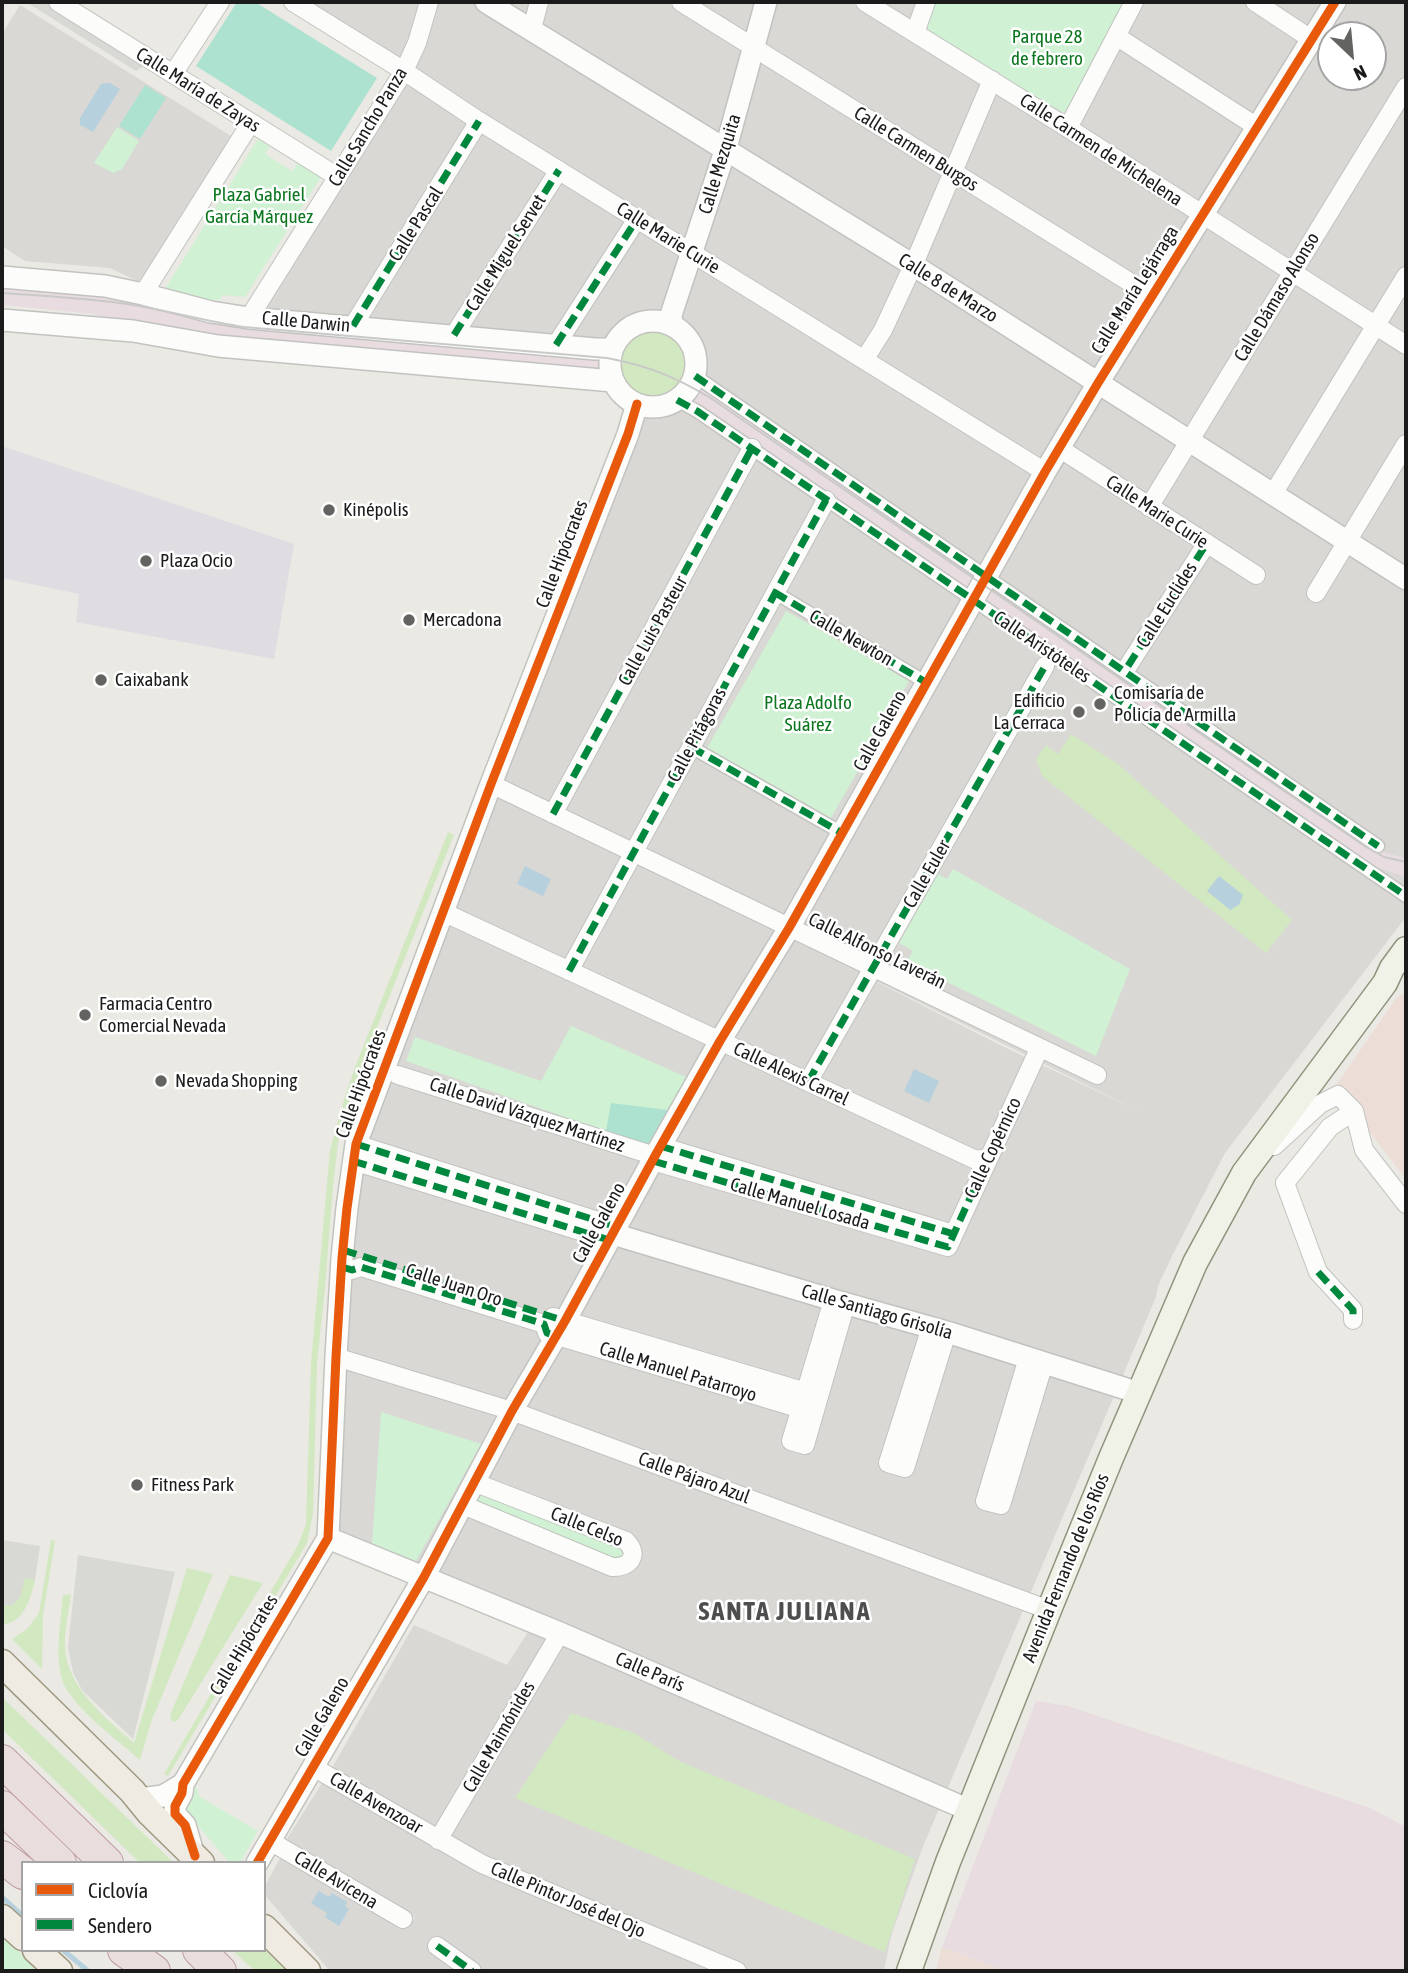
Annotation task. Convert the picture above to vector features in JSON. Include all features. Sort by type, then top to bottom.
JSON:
[{"type":"highway","points":[[2,1761],[105,1861]]},
{"type":"highway","points":[[2,1807],[58,1861]]},
{"type":"highway","points":[[2,1857],[21,1871]]},
{"type":"highway","points":[[127,1952],[154,1971]]},
{"type":"highway","points":[[154,1952],[174,1971]]},
{"type":"highway","points":[[201,1952],[220,1971]]},
{"type":"main road","name":"Avenida Fernando de los Ríos","points":[[909,1971],[948,1862],[1049,1610],[1195,1264],[1244,1173],[1385,983],[1406,949]]},
{"type":"main road","name":"Avenida Fernando de los Ríos","points":[[1385,983],[1406,968]]},
{"type":"main road","points":[[2,1663],[198,1859]]},
{"type":"main road","points":[[2,1917],[21,1935]]},
{"type":"main road","points":[[266,1930],[306,1971]]},
{"type":"main road","points":[[38,1952],[59,1971]]},
{"type":"street","name":"Calle María de Zayas","points":[[58,2],[338,177]]},
{"type":"street","points":[[173,74],[220,2]]},
{"type":"street","name":"Calle Marie Curie","points":[[293,2],[479,121],[1045,472]]},
{"type":"street","name":"Calle Sancho Panza","points":[[249,318],[404,71],[417,43],[429,2]]},
{"type":"street","name":"Calle 8 de Marzo","points":[[486,2],[913,265],[1406,579]]},
{"type":"street","points":[[530,28],[539,2]]},
{"type":"street","name":"Calle Carmen Burgos","points":[[681,2],[1152,296]]},
{"type":"street","name":"Calle Mezquita","points":[[672,324],[671,315],[726,148],[766,2]]},
{"type":"street","name":"Calle Carmen de Michelena","points":[[865,2],[1068,128],[1406,345]]},
{"type":"street","points":[[915,33],[926,2]]},
{"type":"street","points":[[1068,128],[1134,2]]},
{"type":"street","points":[[1255,2],[1311,39]]},
{"type":"street","name":"Calle María Lejárraga","points":[[974,601],[1098,383],[1335,2]]},
{"type":"street","points":[[1116,36],[1257,127]]},
{"type":"street","points":[[864,360],[883,330],[913,265],[992,80]]},
{"type":"street","name":"Calle Dámaso Alonso","points":[[1149,507],[1406,87]]},
{"type":"street","name":"Calle Pascal","points":[[353,326],[479,121]]},
{"type":"street","points":[[143,293],[250,124]]},
{"type":"street","name":"Calle Miguel Servet","points":[[454,335],[559,170]]},
{"type":"street","points":[[556,345],[637,219]]},
{"type":"street","points":[[1273,494],[1406,276]]},
{"type":"street","name":"Calle Darwin","points":[[2,277],[105,286],[143,293],[211,312],[249,318],[612,349]]},
{"type":"street","name":"Calle Darwin","points":[[2,320],[133,331],[218,346],[613,381]]},
{"type":"street","points":[[644,321],[672,324],[691,342],[696,355],[695,376],[686,393],[667,405],[652,407],[637,404],[623,395],[613,381],[610,368],[612,349],[620,336],[644,321]]},
{"type":"street","name":"Calle Aristóteles","points":[[695,376],[1126,669],[1378,846]]},
{"type":"street","name":"Calle Aristóteles","points":[[677,400],[752,448],[1406,896]]},
{"type":"street","name":"Calle Hipócrates","points":[[198,1859],[185,1825],[175,1814],[183,1784],[328,1538],[342,1258],[354,1152],[491,784],[628,434],[637,404]]},
{"type":"street","points":[[1316,593],[1406,444]]},
{"type":"street","name":"Calle Luis Pasteur","points":[[553,814],[752,448]]},
{"type":"street","name":"Calle Marie Curie","points":[[1059,448],[1256,575]]},
{"type":"street","name":"Calle Pitágoras","points":[[569,971],[826,500]]},
{"type":"street","name":"Calle Euclides","points":[[1126,669],[1207,543]]},
{"type":"street","name":"Calle Newton","points":[[774,592],[927,683]]},
{"type":"street","name":"Calle Galeno","points":[[258,1861],[424,1577],[656,1154],[720,1041],[789,928],[974,601]]},
{"type":"street","name":"Calle Euler","points":[[808,1082],[1045,666]]},
{"type":"street","points":[[691,747],[842,833]]},
{"type":"street","name":"Calle Alfonso Laverán","points":[[491,784],[1097,1076]]},
{"type":"street","name":"Calle Alexis Carrel","points":[[443,912],[976,1160],[988,1158]]},
{"type":"street","name":"Calle Copérnico","points":[[951,1240],[1039,1049]]},
{"type":"street","name":"Calle David Vázquez Martínez","points":[[398,1074],[656,1154]]},
{"type":"street","name":"Avenida Fernando de los Ríos","points":[[1244,1173],[1320,1104],[1338,1095],[1354,1111]]},
{"type":"street","points":[[1353,1320],[1353,1310],[1318,1272],[1285,1183],[1330,1127],[1354,1111],[1364,1150],[1406,1204]]},
{"type":"street","points":[[354,1152],[613,1234]]},
{"type":"street","name":"Calle Manuel Losada","points":[[656,1154],[951,1240]]},
{"type":"street","name":"Calle Santiago Grisolía","points":[[613,1234],[939,1329],[1139,1392]]},
{"type":"street","name":"Calle Juan Oro","points":[[342,1258],[560,1328]]},
{"type":"street","points":[[839,1301],[805,1445],[791,1441],[803,1400],[839,1301]]},
{"type":"street","name":"Calle Manuel Patarroyo","points":[[560,1328],[803,1400]]},
{"type":"street","points":[[939,1329],[905,1468],[887,1463],[939,1329]]},
{"type":"street","name":"Calle Pájaro Azul","points":[[336,1357],[513,1411],[1049,1610]]},
{"type":"street","points":[[1036,1360],[1000,1504],[985,1501],[1036,1360]]},
{"type":"street","name":"Calle Celso","points":[[463,1505],[612,1567],[622,1567],[629,1563],[633,1555],[632,1546],[626,1541],[476,1483]]},
{"type":"street","name":"Calle París","points":[[328,1538],[560,1633],[969,1810]]},
{"type":"street","name":"Calle Maimónides","points":[[438,1840],[560,1633]]},
{"type":"street","name":"Calle Avenzoar","points":[[313,1766],[438,1840]]},
{"type":"street","points":[[140,1799],[163,1797],[183,1784]]},
{"type":"street","name":"Calle Avicena","points":[[270,1840],[402,1919]]},
{"type":"street","name":"Calle Pintor José del Ojo","points":[[438,1840],[482,1864],[697,1964],[737,1971]]},
{"type":"street","points":[[437,1946],[472,1971]]},
{"type":"shaded area","points":[[26,2],[50,2],[148,64],[136,71]]},
{"type":"shaded area","points":[[307,2],[1406,2],[1406,917],[1225,1153],[1172,1256],[922,1849],[891,1936],[884,1971],[330,1971],[266,1896],[266,1884],[280,1858],[402,1929],[415,1918],[286,1840],[333,1766],[414,1625],[507,1665],[528,1632],[584,1654],[554,1633],[332,1547],[341,1367],[360,1151],[449,924],[660,354],[257,311],[413,71]],"holes":[[[865,976],[866,976],[1145,1114],[996,1043]]]},
{"type":"shaded area","points":[[20,5],[231,136],[139,282],[110,268],[25,261],[2,246],[2,34]]},
{"type":"shaded area","points":[[2,288],[620,353],[687,375],[1372,846],[1406,858],[1406,877],[1381,869],[1356,855],[694,404],[660,386],[641,379],[246,341],[95,320],[95,314],[2,305]]},
{"type":"shaded area","name":"Plaza Ocio","points":[[2,446],[294,544],[274,659],[76,622],[79,594],[2,578]]},
{"type":"shaded area","points":[[1406,993],[1406,1179],[1335,1087],[1397,997]]},
{"type":"shaded area","points":[[2,1540],[40,1546],[35,1580],[25,1578],[20,1597],[13,1605],[2,1605]]},
{"type":"shaded area","points":[[78,1555],[175,1572],[133,1739],[82,1690],[73,1672],[68,1647]]},
{"type":"shaded area","points":[[1036,1701],[1068,1706],[1370,1808],[1406,1827],[1406,1971],[1006,1971],[942,1947]]},
{"type":"shaded area","points":[[942,1947],[1006,1971],[936,1971]]},
{"type":"green space","points":[[237,2],[255,2],[377,78],[331,151],[196,66]]},
{"type":"green space","name":"Parque 28 de febrero","points":[[936,2],[1126,2],[1066,114],[925,32]]},
{"type":"green space","points":[[145,85],[166,98],[140,139],[119,126]]},
{"type":"green space","points":[[117,127],[139,141],[122,169],[113,173],[94,163]]},
{"type":"green space","name":"Plaza Gabriel García Márquez","points":[[258,139],[270,146],[265,154],[292,171],[298,163],[321,177],[245,297],[222,295],[220,300],[202,300],[165,289]]},
{"type":"green space","points":[[653,329],[678,339],[688,364],[678,389],[653,399],[628,389],[618,364],[628,339]]},
{"type":"green space","name":"Plaza Adolfo Suárez","points":[[786,611],[909,681],[831,818],[707,748]]},
{"type":"green space","points":[[1071,734],[1118,764],[1292,920],[1266,953],[1042,776],[1036,759],[1046,745],[1058,754]]},
{"type":"green space","points":[[448,832],[454,835],[362,1065],[338,1143],[317,1363],[313,1514],[307,1543],[168,1776],[164,1774],[298,1545],[306,1524],[311,1363],[330,1150],[356,1065]]},
{"type":"green space","points":[[953,869],[1130,969],[1096,1056],[907,962],[913,951],[899,943],[938,874],[947,879]]},
{"type":"green space","points":[[571,1026],[686,1077],[650,1147],[406,1061],[415,1037],[541,1081]]},
{"type":"green space","points":[[611,1103],[668,1110],[650,1147],[606,1131]]},
{"type":"green space","points":[[381,1412],[481,1444],[416,1561],[372,1545]]},
{"type":"green space","points":[[480,1492],[616,1543],[627,1552],[617,1562],[480,1507],[474,1499]]},
{"type":"green space","points":[[51,1540],[55,1541],[43,1615],[42,1669],[12,1639],[27,1629],[39,1613]]},
{"type":"green space","points":[[187,1568],[213,1574],[151,1722],[140,1760],[86,1713],[63,1682],[59,1650],[63,1595],[71,1594],[65,1648],[67,1663],[73,1676],[90,1702],[134,1743]]},
{"type":"green space","points":[[230,1575],[263,1583],[178,1720],[174,1722],[170,1715]]},
{"type":"green space","points":[[25,1578],[35,1580],[25,1608],[16,1620],[2,1624],[2,1605],[13,1605]]},
{"type":"green space","points":[[2,1697],[172,1861],[138,1861],[2,1729]]},
{"type":"green space","points":[[571,1713],[634,1733],[679,1761],[915,1859],[885,1952],[515,1798]]},
{"type":"green space","points":[[196,1787],[200,1797],[258,1831],[241,1861],[228,1861],[183,1808]]},
{"type":"green space","points":[[2,1936],[39,1971],[2,1971]]},
{"type":"green space","points":[[266,1951],[287,1971],[255,1971],[234,1952]]},
{"type":"water","points":[[110,83],[120,89],[93,132],[80,125],[80,118],[101,84]]},
{"type":"water","points":[[525,866],[551,879],[543,896],[517,884]]},
{"type":"water","points":[[1219,876],[1243,895],[1239,905],[1230,910],[1207,891]]},
{"type":"water","points":[[914,1069],[939,1081],[929,1103],[904,1091]]},
{"type":"water","points":[[319,1891],[329,1897],[332,1893],[347,1902],[345,1906],[349,1909],[339,1926],[325,1917],[327,1913],[311,1903]]},
{"type":"waterway","points":[[2,1897],[21,1914]]},
{"type":"waterway","points":[[65,1952],[88,1971]]},
{"type":"tram line","points":[[2,293],[127,304],[244,327],[607,358],[660,373],[709,397],[1366,847],[1384,857],[1406,862]]},
{"type":"marked path","points":[[353,326],[479,121]]},
{"type":"marked path","points":[[454,335],[559,170]]},
{"type":"marked path","points":[[556,345],[637,219]]},
{"type":"marked path","points":[[695,376],[1378,846]]},
{"type":"marked path","points":[[677,400],[697,411],[1406,896]]},
{"type":"marked path","points":[[553,814],[752,448]]},
{"type":"marked path","points":[[569,971],[826,500]]},
{"type":"marked path","points":[[1128,666],[1207,543]]},
{"type":"marked path","points":[[774,592],[927,683]]},
{"type":"marked path","points":[[808,1082],[1045,666]]},
{"type":"marked path","points":[[691,747],[842,833]]},
{"type":"marked path","points":[[356,1144],[617,1227]]},
{"type":"marked path","points":[[660,1146],[954,1234]]},
{"type":"marked path","points":[[653,1161],[948,1247],[988,1158]]},
{"type":"marked path","points":[[353,1161],[609,1240]]},
{"type":"marked path","points":[[343,1250],[565,1321]]},
{"type":"marked path","points":[[342,1267],[352,1270],[361,1267],[544,1324],[547,1333],[556,1336]]},
{"type":"marked path","points":[[1318,1272],[1353,1310],[1353,1320]]},
{"type":"marked path","points":[[437,1946],[472,1971]]},
{"type":"cycle path","points":[[258,1861],[424,1577],[512,1411],[565,1321],[655,1156],[720,1041],[789,928],[1045,472],[1335,2]]},
{"type":"cycle path","points":[[195,1856],[185,1825],[175,1814],[183,1784],[328,1538],[342,1258],[356,1144],[491,784],[628,434],[637,404]]},
{"type":"place","name":"Kinépolis","points":[[329,510]]},
{"type":"place","name":"Plaza Ocio","points":[[146,561]]},
{"type":"place","name":"Mercadona","points":[[409,620]]},
{"type":"place","name":"Caixabank","points":[[101,680]]},
{"type":"place","name":"Comisaría de Policía de Armilla","points":[[1100,704]]},
{"type":"place","name":"Edificio La Cerraca","points":[[1079,712]]},
{"type":"place","name":"Farmacia Centro Comercial Nevada","points":[[85,1015]]},
{"type":"place","name":"Nevada Shopping","points":[[161,1081]]},
{"type":"place","name":"Fitness Park","points":[[137,1485]]},
{"type":"district","name":"SANTA JULIANA","points":[[785,1612]]}]
